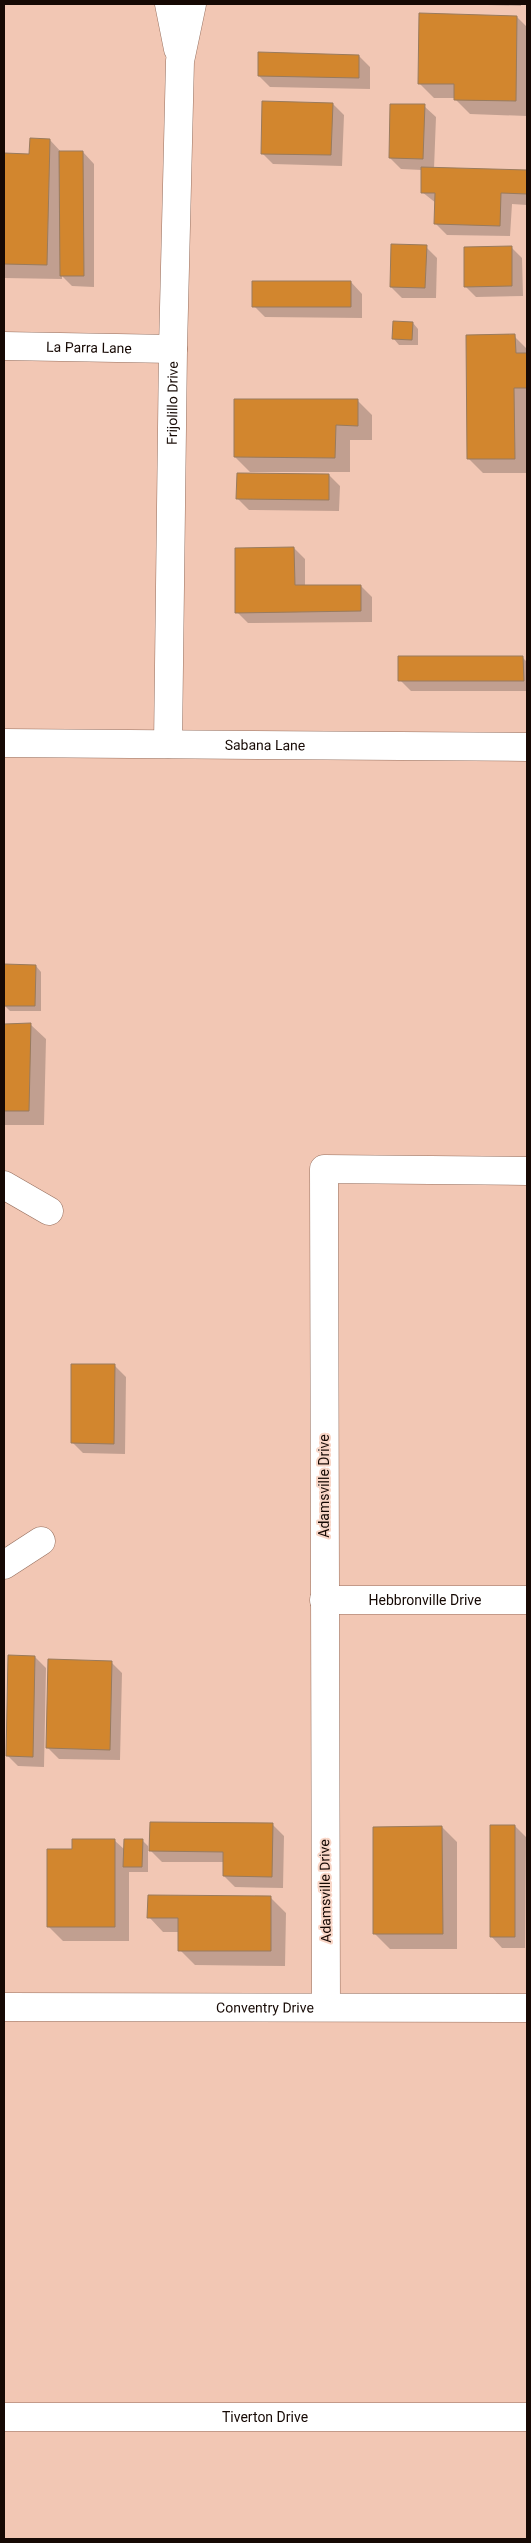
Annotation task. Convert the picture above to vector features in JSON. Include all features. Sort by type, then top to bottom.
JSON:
[{"type":"street","name":"Frijolillo Drive","points":[[169,4],[180,60]]},
{"type":"street","name":"Frijolillo Drive","points":[[168,744],[173,348],[180,60],[192,4]]},
{"type":"street","name":"La Parra Lane","points":[[4,346],[173,348]]},
{"type":"street","name":"Sabana Lane","points":[[4,743],[527,747]]},
{"type":"street","name":"Adamsville Drive","points":[[326,2007],[324,1169],[527,1171]]},
{"type":"street","points":[[4,1185],[49,1210]]},
{"type":"street","points":[[4,1565],[41,1541]]},
{"type":"street","name":"Hebbronville Drive","points":[[324,1600],[527,1600]]},
{"type":"street","name":"Conventry Drive","points":[[4,2007],[527,2008]]},
{"type":"street","name":"Tiverton Drive","points":[[4,2417],[527,2417]]},
{"type":"building","points":[[419,13],[517,16],[516,101],[454,100],[454,84],[418,84]]},
{"type":"building","points":[[258,52],[359,55],[359,78],[258,76]]},
{"type":"building","points":[[262,101],[333,103],[331,155],[261,154]]},
{"type":"building","points":[[390,104],[425,104],[423,159],[389,158]]},
{"type":"building","points":[[30,138],[50,139],[47,265],[4,264],[4,153],[29,154]]},
{"type":"building","points":[[59,151],[83,151],[84,276],[60,276]]},
{"type":"building","points":[[421,167],[527,170],[527,194],[501,193],[500,226],[434,224],[435,193],[421,193]]},
{"type":"building","points":[[391,244],[427,245],[425,288],[390,287]]},
{"type":"building","points":[[512,246],[512,286],[464,287],[464,247]]},
{"type":"building","points":[[252,281],[351,281],[351,307],[252,307]]},
{"type":"building","points":[[393,321],[413,322],[412,340],[392,339]]},
{"type":"building","points":[[515,334],[516,353],[527,353],[527,388],[514,388],[515,459],[467,459],[466,335]]},
{"type":"building","points":[[234,399],[358,399],[358,426],[336,425],[335,458],[234,457]]},
{"type":"building","points":[[237,473],[329,474],[329,500],[236,499]]},
{"type":"building","points":[[294,547],[295,585],[361,585],[361,611],[235,613],[235,548]]},
{"type":"building","points":[[398,656],[523,656],[524,681],[398,681]]},
{"type":"building","points":[[4,964],[36,965],[35,1006],[4,1006]]},
{"type":"building","points":[[31,1023],[29,1111],[4,1111],[4,1024]]},
{"type":"building","points":[[71,1364],[115,1364],[114,1444],[71,1443]]},
{"type":"building","points":[[8,1655],[35,1656],[33,1757],[6,1756]]},
{"type":"building","points":[[48,1659],[112,1661],[110,1750],[46,1748]]},
{"type":"building","points":[[150,1822],[273,1823],[272,1877],[223,1876],[223,1852],[149,1851]]},
{"type":"building","points":[[490,1825],[515,1825],[515,1937],[490,1937]]},
{"type":"building","points":[[442,1826],[443,1934],[373,1934],[373,1827]]},
{"type":"building","points":[[72,1839],[115,1839],[115,1927],[47,1927],[47,1849],[72,1849]]},
{"type":"building","points":[[124,1839],[143,1839],[142,1867],[123,1867]]},
{"type":"building","points":[[148,1895],[271,1896],[271,1951],[178,1951],[178,1918],[147,1918]]}]
